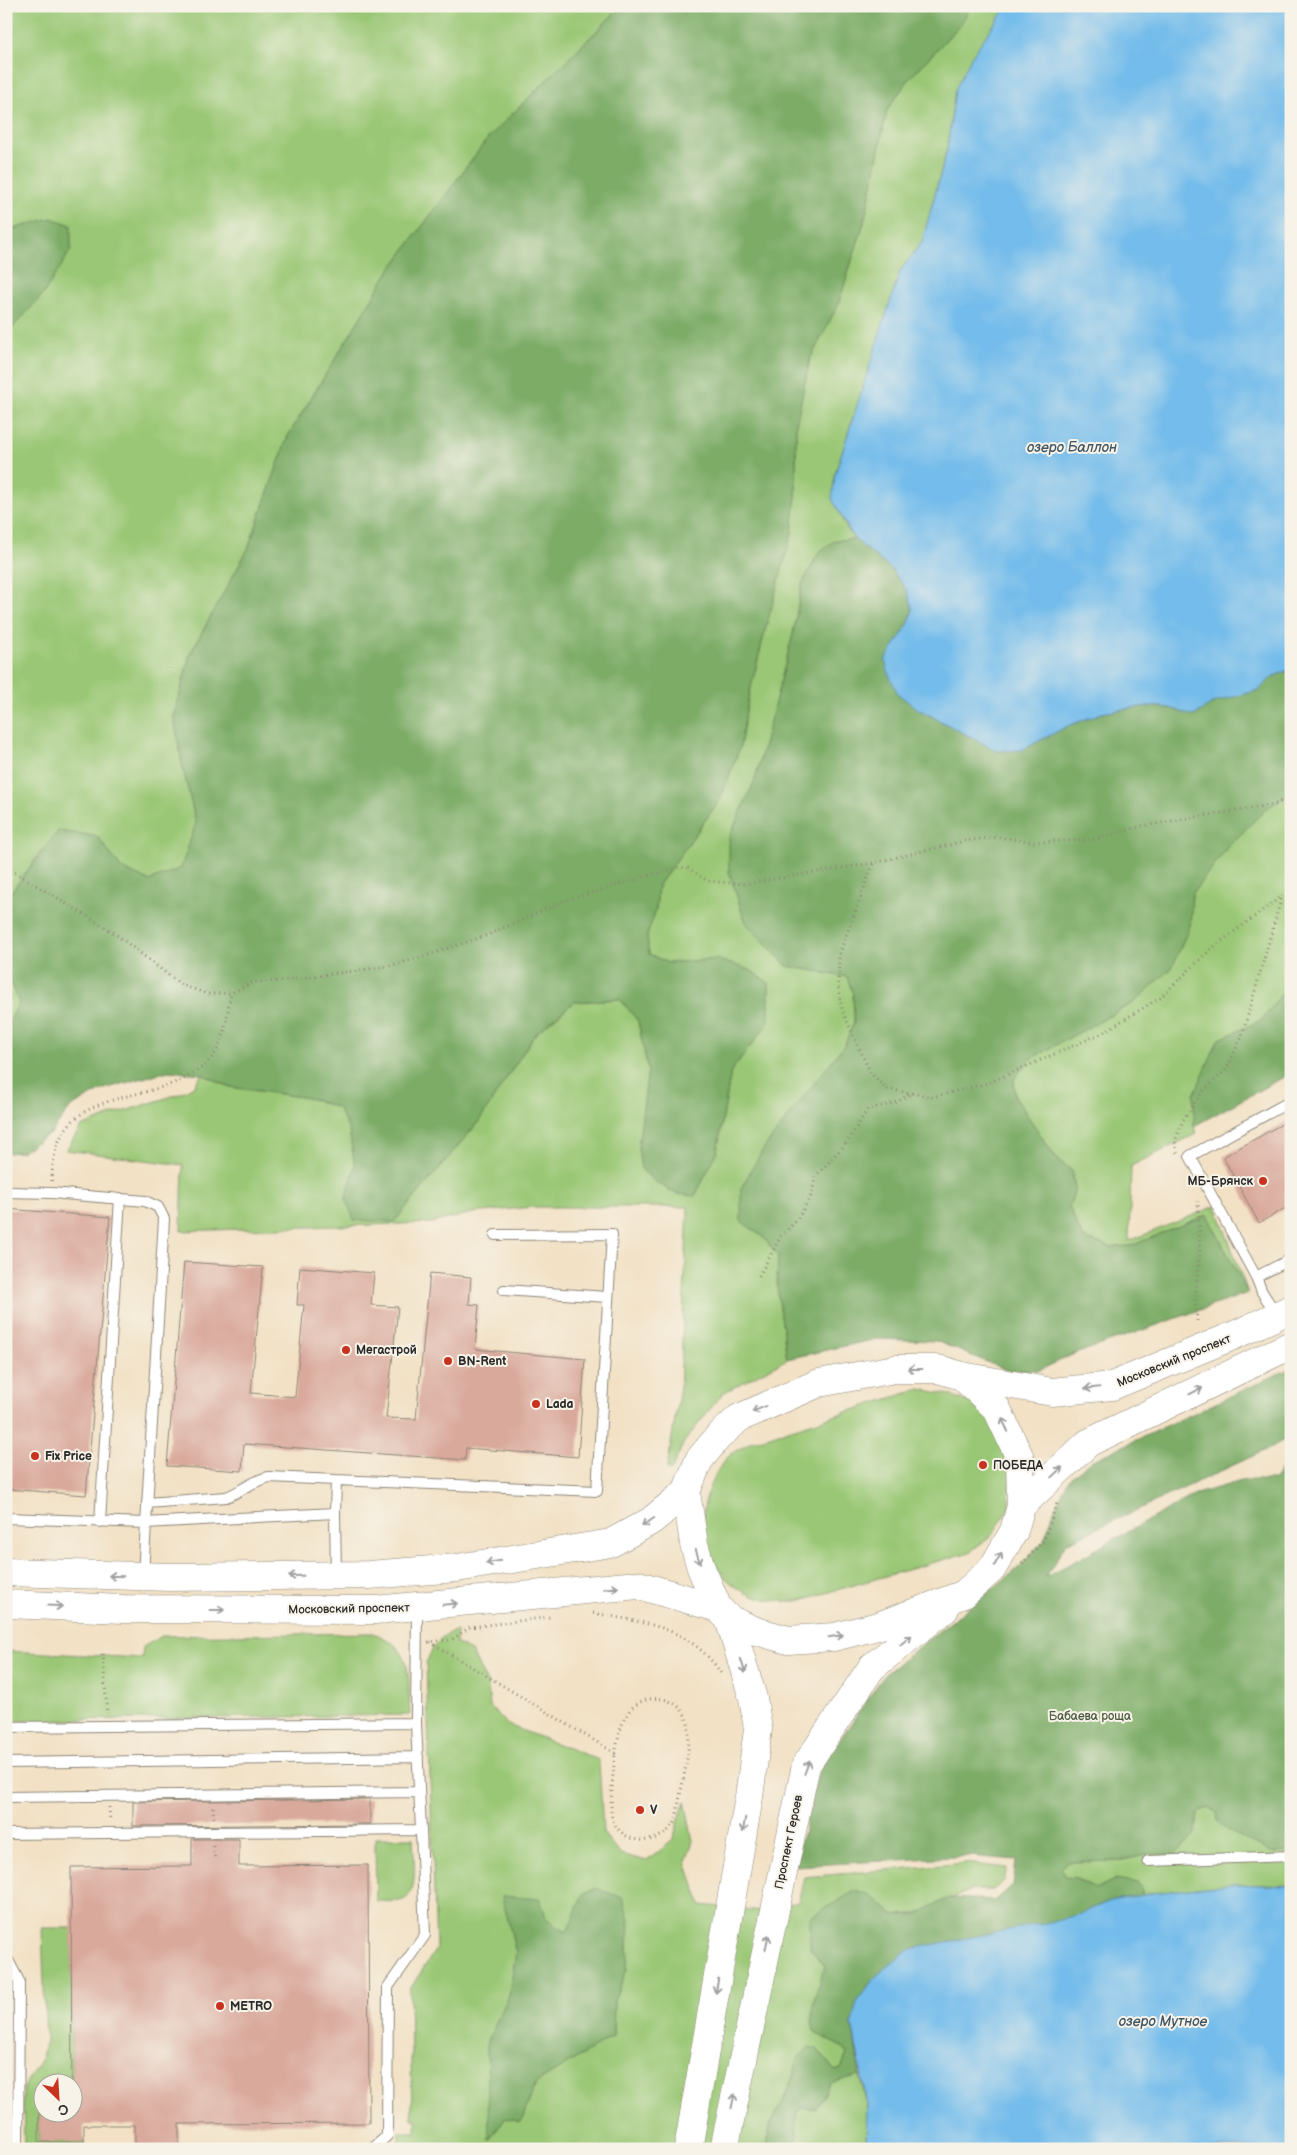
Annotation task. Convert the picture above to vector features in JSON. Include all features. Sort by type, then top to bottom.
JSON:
[{"type":"main road","name":"Московский проспект","points":[[686,1492],[699,1460],[718,1437],[739,1418],[819,1383],[894,1369],[938,1369],[962,1376],[1052,1392],[1112,1386],[1284,1312]]},
{"type":"main road","points":[[1021,1506],[1088,1443],[1291,1345]]},
{"type":"main road","points":[[962,1376],[997,1409],[1020,1458],[1021,1506]]},
{"type":"main road","points":[[6,1572],[143,1577],[336,1575],[457,1568],[611,1543],[651,1521],[686,1492]]},
{"type":"main road","points":[[686,1492],[694,1544],[724,1614],[753,1698],[758,1730],[749,1797],[688,2149]]},
{"type":"main road","name":"Проспект Героев","points":[[724,2149],[806,1765],[872,1667],[964,1594],[992,1569],[1014,1531],[1021,1506]]},
{"type":"main road","name":"Московский проспект","points":[[6,1604],[124,1609],[375,1610],[638,1585],[724,1614],[756,1631],[788,1640],[834,1637],[878,1626],[964,1594]]},
{"type":"lane","points":[[1284,1312],[1262,1292],[1256,1277],[1190,1156],[1291,1101]]},
{"type":"lane","points":[[6,1192],[52,1193],[146,1201],[158,1207],[164,1219],[143,1577]]},
{"type":"lane","points":[[100,1522],[120,1198]]},
{"type":"lane","points":[[147,1503],[226,1497],[237,1494],[260,1479],[269,1477],[597,1491],[612,1234],[496,1235]]},
{"type":"lane","points":[[1256,1277],[1291,1259]]},
{"type":"lane","points":[[504,1290],[607,1297]]},
{"type":"lane","points":[[336,1480],[336,1575]]},
{"type":"lane","points":[[6,1518],[145,1523],[335,1513]]},
{"type":"lane","points":[[372,2149],[387,2136],[388,1987],[425,1935],[416,1723],[417,1607]]},
{"type":"lane","points":[[6,1727],[416,1723]]},
{"type":"lane","points":[[6,1763],[418,1757]]},
{"type":"lane","points":[[6,1797],[419,1792]]},
{"type":"lane","points":[[6,1834],[421,1830]]},
{"type":"lane","points":[[1148,1861],[1291,1856]]},
{"type":"lane","points":[[6,1962],[9,1962],[19,1981],[18,2149]]},
{"type":"path","points":[[6,867],[113,932],[180,984],[207,994],[231,993],[253,982],[281,981],[389,966],[425,956],[488,936],[566,900],[679,867],[688,868],[708,880],[744,884],[874,863],[965,841],[997,838],[1034,842],[1090,840],[1142,826],[1276,804],[1291,796]]},
{"type":"path","points":[[874,863],[839,955],[838,986],[842,1010],[870,1072],[886,1089],[933,1097],[988,1083],[1100,1034],[1160,998],[1211,949],[1282,896],[1291,885]]},
{"type":"path","points":[[1180,1159],[1176,1151],[1175,1141],[1183,1120],[1203,1091],[1226,1070],[1242,1036],[1282,896]]},
{"type":"path","points":[[52,1193],[52,1159],[60,1137],[74,1119],[97,1105],[150,1089],[175,1084],[200,1069],[215,1054],[224,1033],[231,993]]},
{"type":"path","points":[[758,1276],[781,1236],[797,1220],[811,1196],[816,1176],[845,1145],[868,1109],[896,1103],[912,1093]]},
{"type":"path","points":[[1197,1321],[1195,1297],[1200,1250],[1198,1197]]},
{"type":"path","points":[[592,1613],[661,1626],[698,1646],[713,1661],[727,1682]]},
{"type":"path","points":[[417,1644],[451,1640],[470,1627],[554,1617]]},
{"type":"path","points":[[430,1642],[615,1753]]},
{"type":"path","points":[[656,1697],[671,1700],[681,1709],[688,1723],[689,1741],[675,1821],[666,1831],[653,1839],[642,1842],[629,1838],[618,1828],[612,1816],[615,1753],[627,1712],[640,1703],[656,1697]]},
{"type":"green space","points":[[6,6],[622,6],[488,138],[389,271],[288,436],[248,549],[190,654],[174,717],[182,764],[196,823],[181,868],[149,881],[121,868],[97,836],[43,849],[6,899],[6,335],[44,293],[71,225],[51,219],[6,231]]},
{"type":"green space","points":[[622,6],[972,6],[958,27],[909,79],[887,110],[865,219],[838,305],[810,359],[796,424],[796,496],[792,533],[748,699],[740,747],[721,798],[658,886],[656,909],[647,936],[649,954],[668,963],[716,959],[750,970],[769,983],[769,1022],[731,1071],[717,1152],[695,1196],[676,1194],[654,1181],[641,1169],[638,1148],[648,1070],[638,1021],[620,999],[574,1002],[535,1034],[479,1121],[394,1222],[354,1220],[346,1199],[355,1166],[349,1130],[338,1108],[309,1098],[230,1087],[202,1074],[168,1071],[104,1089],[71,1107],[51,1133],[21,1152],[6,1153],[6,1028],[19,1003],[6,972],[6,899],[58,831],[97,836],[121,868],[149,881],[181,868],[196,823],[182,764],[174,717],[190,654],[248,549],[288,436],[389,271],[488,138]]},
{"type":"green space","points":[[972,6],[1007,6],[955,90],[947,150],[922,242],[900,271],[835,474],[843,522],[854,539],[835,540],[802,584],[793,634],[755,780],[729,838],[736,893],[742,913],[823,973],[847,977],[853,994],[854,1022],[845,1044],[806,1096],[741,1221],[763,1237],[778,1255],[777,1286],[787,1359],[723,1393],[684,1442],[671,1471],[667,1469],[680,1387],[688,1207],[532,1207],[473,1213],[431,1223],[181,1231],[183,1165],[66,1150],[81,1127],[179,1094],[194,1086],[202,1074],[230,1087],[309,1098],[338,1108],[349,1130],[355,1166],[346,1199],[394,1222],[479,1121],[535,1034],[574,1002],[620,999],[638,1021],[648,1070],[638,1148],[695,1196],[717,1152],[731,1071],[769,1022],[717,959],[668,963],[649,954],[647,936],[656,909],[658,886],[721,798],[740,747],[748,699],[792,533],[796,496],[796,424],[810,359],[838,305],[865,219],[887,110],[909,79],[958,27]]},
{"type":"green space","points":[[51,218],[71,225],[71,250],[44,293],[6,335],[6,231]]},
{"type":"green space","points":[[854,539],[892,570],[908,590],[912,601],[910,619],[902,638],[885,660],[916,708],[997,751],[1022,750],[1068,726],[1102,713],[1148,706],[1170,708],[1194,716],[1212,703],[1259,690],[1272,677],[1291,670],[1291,792],[1265,810],[1226,849],[1192,894],[1190,925],[1172,968],[1135,1002],[1030,1059],[1014,1079],[1015,1097],[1056,1158],[1072,1171],[1075,1189],[1069,1207],[1083,1238],[1111,1247],[1131,1246],[1207,1215],[1248,1293],[1072,1355],[1040,1370],[1006,1370],[936,1341],[876,1339],[787,1359],[777,1286],[778,1255],[763,1237],[741,1221],[741,1188],[764,1148],[845,1044],[854,1022],[853,994],[847,977],[787,966],[746,923],[729,872],[729,838],[755,780],[793,634],[802,584],[819,552],[835,540]]},
{"type":"green space","points":[[1291,792],[1291,982],[1262,1020],[1218,1040],[1194,1126],[1196,1134],[1131,1166],[1129,1241],[1216,1206],[1248,1293],[1207,1215],[1131,1246],[1111,1247],[1083,1238],[1069,1207],[1075,1189],[1072,1171],[1056,1158],[1015,1097],[1014,1079],[1030,1059],[1135,1002],[1190,925],[1192,894],[1226,849],[1265,810]]},
{"type":"green space","points":[[6,972],[19,1003],[6,1028]]},
{"type":"green space","points":[[1291,982],[1291,1073],[1194,1126],[1194,1095],[1218,1040],[1262,1020]]},
{"type":"green space","name":"Бабаева роща","points":[[1291,1368],[1291,1436],[1268,1449],[1066,1543],[1046,1577],[1196,1494],[1245,1480],[1274,1480],[1282,1468],[1291,1464],[1291,1852],[1274,1853],[1226,1830],[1218,1822],[1217,1812],[1208,1808],[1198,1812],[1196,1833],[1176,1854],[1146,1855],[1117,1861],[1067,1862],[1060,1868],[1066,1877],[1076,1878],[1096,1889],[1116,1879],[1138,1883],[1142,1890],[1142,1896],[1110,1901],[1070,1918],[852,2023],[860,2075],[831,2083],[816,2108],[800,2108],[796,2115],[797,2137],[790,2149],[767,2149],[770,2126],[787,2094],[799,2057],[809,2048],[816,2048],[835,2071],[841,2069],[847,2054],[843,2047],[815,2033],[812,2016],[814,1999],[825,1966],[810,1949],[810,1917],[855,1891],[871,1896],[895,1915],[917,1914],[949,1898],[996,1900],[1013,1885],[1016,1860],[969,1856],[795,1866],[819,1770],[885,1674],[1016,1570],[1044,1540],[1056,1505],[1069,1479],[1091,1461]]},
{"type":"green space","points":[[920,1389],[950,1395],[976,1405],[997,1424],[1011,1451],[1009,1508],[993,1534],[970,1552],[798,1601],[758,1598],[746,1593],[729,1581],[716,1567],[708,1550],[704,1532],[707,1494],[715,1476],[728,1456],[750,1442]]},
{"type":"green space","points":[[457,1631],[456,1643],[471,1651],[488,1685],[490,1706],[508,1725],[599,1760],[603,1833],[620,1854],[647,1861],[672,1841],[685,1801],[693,1841],[686,1862],[701,1905],[763,1911],[798,1902],[804,1877],[965,1863],[1007,1868],[1004,1881],[993,1890],[971,1890],[917,1914],[895,1915],[871,1896],[810,1949],[825,1966],[814,2003],[815,2033],[843,2047],[847,2054],[841,2069],[835,2071],[816,2048],[799,2057],[787,2094],[770,2126],[767,2149],[399,2149],[399,2132],[416,2132],[416,2119],[412,2119],[410,1989],[436,1949],[426,1663],[437,1642],[451,1632]],"holes":[[[503,1897],[567,1932],[629,1920],[627,1969],[614,2001],[613,2036],[536,2083],[521,2122],[505,2118],[490,2139],[487,2041],[509,1996],[516,1953]]]},
{"type":"green space","points":[[373,1633],[397,1647],[403,1656],[409,1677],[410,1715],[6,1721],[6,1651],[142,1658],[143,1647],[161,1636]]},
{"type":"green space","points":[[1208,1808],[1217,1812],[1218,1822],[1291,1852],[1291,1886],[1232,1884],[1142,1896],[1142,1890],[1116,1879],[1096,1889],[1077,1878],[1066,1878],[1059,1868],[1067,1862],[1117,1861],[1146,1855],[1176,1854],[1196,1833],[1198,1812]]},
{"type":"green space","points":[[375,1838],[413,1838],[414,1882],[412,1890],[403,1900],[393,1902],[376,1901]]},
{"type":"green space","points":[[596,1888],[623,1898],[629,1920],[627,1969],[614,2001],[613,2036],[536,2083],[521,2122],[505,2118],[489,2140],[487,2041],[509,1996],[516,1953],[502,1896],[540,1899],[547,1920],[567,1932],[583,1894]]},
{"type":"green space","points":[[42,1928],[72,1928],[72,2072],[33,2072],[42,2057],[46,2041]]},
{"type":"green space","points":[[32,2074],[32,2122],[39,2122],[39,2142],[84,2142],[84,2149],[24,2149],[23,2089]]},
{"type":"green space","points":[[860,2075],[867,2105],[866,2149],[790,2149],[797,2137],[796,2115],[800,2108],[816,2108],[831,2082]]},
{"type":"water","name":"озеро Баллон","points":[[1007,6],[1291,6],[1291,669],[1272,677],[1259,690],[1212,703],[1194,716],[1170,708],[1148,706],[1102,713],[1068,726],[1022,750],[997,751],[916,708],[898,694],[889,675],[885,660],[908,625],[913,610],[907,590],[891,569],[854,539],[832,499],[835,474],[900,271],[922,242],[947,150],[955,90],[971,57]]},
{"type":"water","name":"озеро Мутное","points":[[1232,1884],[1291,1886],[1291,2149],[866,2149],[867,2105],[852,2023],[857,2001],[876,1976],[910,1949],[1070,1918],[1110,1901],[1153,1893]]},
{"type":"building","name":"МБ-Брянск","points":[[1291,1119],[1291,1205],[1259,1223],[1223,1157]]},
{"type":"building","points":[[6,1209],[110,1217],[86,1495],[6,1489]]},
{"type":"building","name":"Мегастрой","points":[[184,1262],[263,1267],[251,1393],[295,1397],[304,1305],[297,1305],[300,1267],[374,1273],[371,1305],[398,1307],[386,1418],[416,1419],[430,1273],[471,1277],[469,1304],[479,1305],[475,1349],[585,1359],[578,1457],[466,1448],[465,1460],[244,1444],[242,1471],[167,1466]]},
{"type":"building","points":[[370,1799],[370,1824],[133,1826],[133,1802]]},
{"type":"building","name":"METRO","points":[[192,1839],[239,1839],[239,1866],[368,1865],[369,2123],[179,2124],[179,2149],[135,2149],[135,2125],[84,2125],[84,2142],[39,2142],[39,2122],[82,2122],[82,2072],[72,2072],[71,1867],[192,1866]]},
{"type":"place","name":"МБ-Брянск","points":[[1263,1181]]},
{"type":"place","name":"Мегастрой","points":[[346,1350]]},
{"type":"place","name":"BN-Rent","points":[[448,1361]]},
{"type":"place","name":"Lada","points":[[536,1404]]},
{"type":"place","name":"Fix Price","points":[[35,1456]]},
{"type":"place","name":"ПОБЕДА","points":[[983,1465]]},
{"type":"place","name":"V","points":[[640,1810]]},
{"type":"place","name":"METRO","points":[[220,2006]]}]
